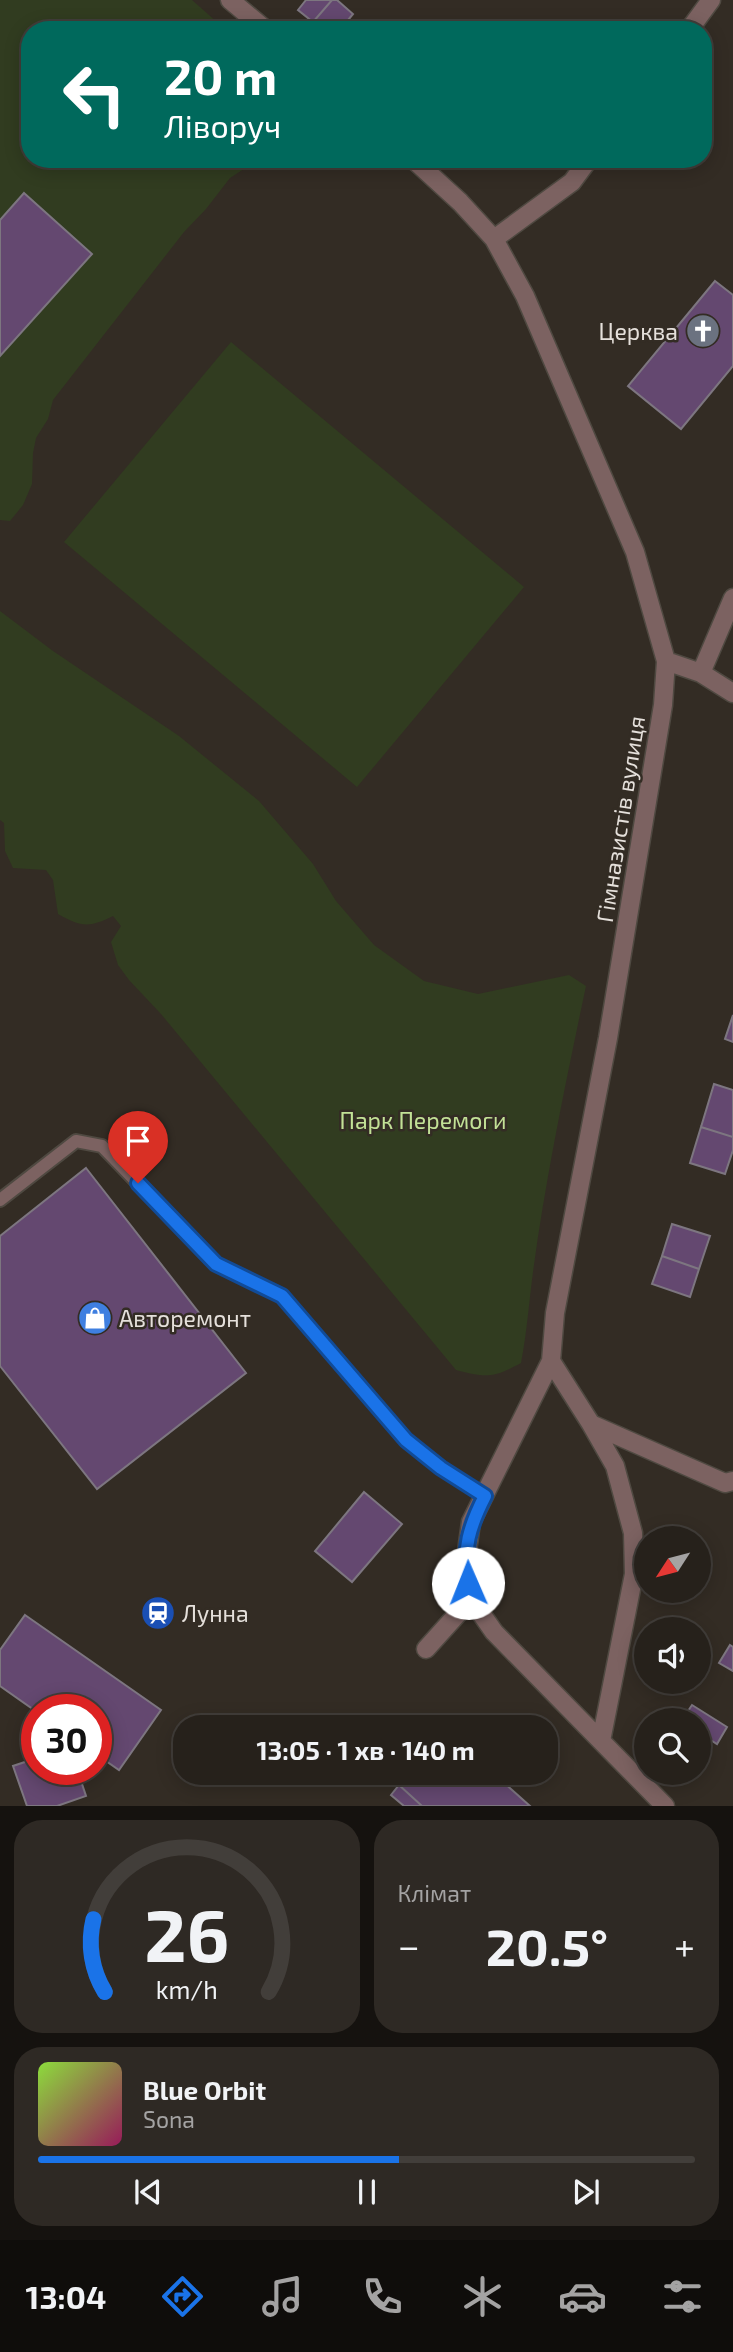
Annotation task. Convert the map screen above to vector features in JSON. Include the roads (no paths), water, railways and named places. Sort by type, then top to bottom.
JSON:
[{"type":"street","points":[[230,0],[254,21]]},
{"type":"street","points":[[696,21],[711,0]]},
{"type":"street","name":"Гімназистів вулиця","points":[[423,168],[460,202],[494,239],[525,296],[635,552],[666,661],[663,705],[608,1038],[555,1313],[551,1361]]},
{"type":"street","points":[[494,239],[572,182],[582,168]]},
{"type":"street","points":[[701,673],[733,598]]},
{"type":"street","points":[[666,661],[701,673],[733,693]]},
{"type":"street","points":[[551,1361],[614,1466],[633,1534],[634,1574],[601,1741]]},
{"type":"street","points":[[551,1361],[471,1522],[465,1566],[471,1600],[494,1632],[665,1806]]},
{"type":"street","points":[[591,1424],[725,1483],[733,1480]]},
{"type":"street","points":[[426,1649],[471,1600]]},
{"type":"lane","points":[[0,1200],[76,1141],[102,1146],[216,1264],[282,1296],[406,1440],[441,1468],[485,1496]]},
{"type":"place","name":"Церква","points":[[703,331]]},
{"type":"place","name":"Авторемонт","points":[[95,1318]]},
{"type":"place","name":"Лунна","points":[[158,1613]]},
{"type":"park label","name":"Парк Перемоги","points":[[423,1120]]}]
